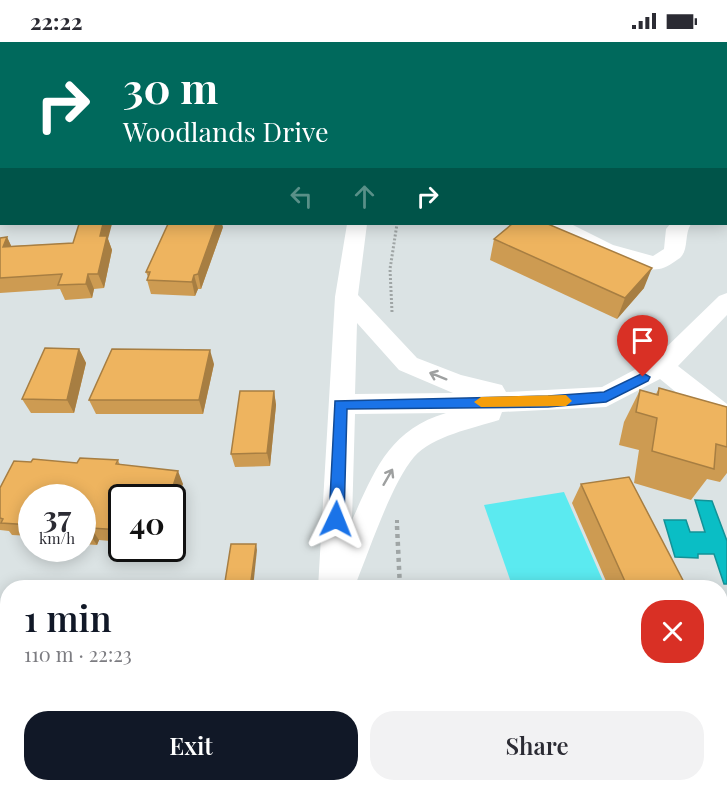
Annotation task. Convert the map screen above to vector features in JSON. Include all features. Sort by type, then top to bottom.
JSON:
[{"type":"street","points":[[336,580],[340,404],[346,297],[357,225]]},
{"type":"street","points":[[560,225],[599,246],[657,263],[674,252],[676,229],[680,225]]},
{"type":"street","points":[[346,297],[408,364],[456,384],[535,402]]},
{"type":"street","points":[[340,404],[535,402],[606,397],[662,368],[727,301]]},
{"type":"street","points":[[662,368],[727,419]]},
{"type":"street","points":[[340,580],[381,489],[405,448],[445,424],[535,402]]},
{"type":"path","points":[[393,315],[390,269],[397,225]]},
{"type":"path","points":[[397,513],[400,580]]},
{"type":"shaded area","points":[[564,492],[602,580],[510,580],[484,505]]},
{"type":"shaded area","points":[[695,500],[712,501],[727,541],[727,580],[723,580],[714,554],[698,554],[698,558],[675,557],[664,520],[686,520],[690,532],[705,532]]},
{"type":"building","points":[[79,225],[103,225],[100,236],[107,236],[98,274],[88,274],[86,284],[58,285],[62,274],[0,278],[0,238],[7,237],[3,247],[73,243]]},
{"type":"building","points":[[168,225],[216,225],[198,274],[194,275],[192,282],[147,280],[150,272],[146,272]]},
{"type":"building","points":[[511,225],[550,225],[652,268],[625,298],[494,239]]},
{"type":"building","points":[[45,348],[79,349],[67,400],[22,399]]},
{"type":"building","points":[[112,349],[210,350],[199,400],[89,400]]},
{"type":"building","points":[[659,388],[727,407],[727,447],[716,444],[714,469],[652,451],[657,418],[636,412],[640,390],[658,395]]},
{"type":"building","points":[[240,391],[274,391],[267,453],[231,454]]},
{"type":"building","points":[[80,458],[118,460],[116,464],[178,471],[174,484],[108,484],[108,529],[96,528],[96,484],[18,484],[18,524],[1,523],[3,519],[0,518],[0,488],[14,461],[31,462],[33,459],[77,463]]},
{"type":"building","points":[[629,477],[683,580],[624,580],[581,484]]},
{"type":"building","points":[[231,544],[256,544],[251,580],[225,580]]},
{"type":"slow traffic","points":[[481,402],[566,401]]},
{"type":"route","points":[[336,519],[340,404],[561,401],[606,397],[643,377]]}]
